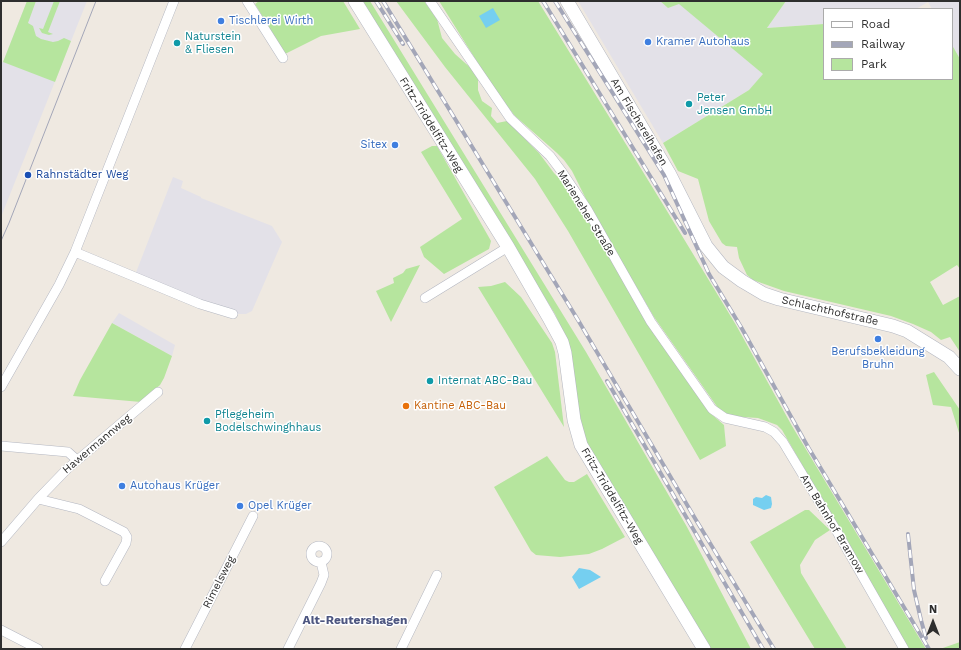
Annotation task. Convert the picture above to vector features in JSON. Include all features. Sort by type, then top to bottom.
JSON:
[{"type":"street","points":[[1,388],[59,285],[75,252],[174,1]]},
{"type":"street","points":[[247,1],[282,58]]},
{"type":"street","name":"Fritz-Triddelfitz-Weg","points":[[355,1],[550,318],[562,342],[567,363],[574,420],[581,445],[704,649]]},
{"type":"street","name":"Marieneher Straße","points":[[430,1],[510,118],[550,156],[562,172],[587,209],[651,322],[712,409],[725,418],[740,422]]},
{"type":"street","name":"Am Fischereihafen","points":[[567,1],[669,173],[706,246]]},
{"type":"street","name":"Schlachthofstraße","points":[[706,246],[723,267],[742,281],[764,294],[907,331],[940,350],[960,369]]},
{"type":"street","points":[[425,298],[508,248]]},
{"type":"street","points":[[75,252],[200,304],[233,314]]},
{"type":"street","name":"Hawermannweg","points":[[1,542],[38,499],[63,473],[158,392]]},
{"type":"street","name":"Am Bahnhof Bramow","points":[[740,422],[765,428],[774,432],[783,442],[840,537],[904,649]]},
{"type":"street","points":[[1,446],[68,452],[77,460]]},
{"type":"street","points":[[38,499],[79,509],[124,532],[127,538],[126,543],[105,581]]},
{"type":"street","name":"Rimelsweg","points":[[185,649],[253,516]]},
{"type":"street","points":[[288,649],[321,583],[324,575],[321,562]]},
{"type":"street","points":[[401,649],[436,575]]},
{"type":"street","points":[[1,630],[38,649]]},
{"type":"shaded area","points":[[27,1],[87,1],[1,217],[1,62],[3,62]]},
{"type":"shaded area","points":[[578,1],[660,1],[668,8],[679,3],[764,74],[749,90],[663,143]]},
{"type":"shaded area","points":[[786,1],[960,1],[960,59],[953,47],[953,8],[931,8],[928,2],[918,8],[823,8],[823,24],[767,28]]},
{"type":"shaded area","points":[[173,177],[183,181],[181,188],[201,198],[272,226],[282,242],[252,311],[246,314],[233,314],[135,275]]},
{"type":"shaded area","points":[[119,313],[175,345],[172,356],[112,323]]},
{"type":"green space","points":[[27,1],[36,1],[28,23],[33,26],[36,36],[53,42],[64,38],[71,41],[55,82],[3,62]]},
{"type":"green space","points":[[54,1],[60,1],[48,32],[53,34],[49,35],[42,33],[39,28],[43,29]]},
{"type":"green space","points":[[259,1],[343,1],[360,29],[321,36],[285,54],[255,4]]},
{"type":"green space","points":[[360,1],[370,1],[586,352],[687,527],[751,649],[709,649],[586,446],[561,327],[555,314]]},
{"type":"green space","points":[[396,1],[424,1],[437,19],[442,38],[455,54],[478,76],[478,90],[482,101],[492,108],[491,116],[497,123],[507,121],[539,153],[554,173],[564,183],[583,210],[709,412],[724,425],[726,446],[700,460],[568,231],[535,179],[445,67]]},
{"type":"green space","points":[[439,1],[538,1],[736,325],[792,426],[926,649],[908,649],[782,430],[777,425],[758,418],[728,416],[718,408],[654,317],[591,209],[572,171],[557,153],[515,116],[496,92]]},
{"type":"green space","points":[[660,1],[786,1],[767,28],[823,24],[823,80],[953,80],[953,47],[960,59],[960,269],[957,265],[930,282],[943,305],[960,296],[960,352],[950,337],[941,340],[931,332],[891,316],[784,291],[753,280],[747,275],[739,258],[737,247],[726,246],[722,243],[709,221],[698,179],[678,171],[663,143],[749,90],[763,74],[679,4],[668,8]]},
{"type":"green space","points":[[432,146],[437,146],[491,241],[489,249],[444,274],[424,257],[420,247],[462,219],[421,152]]},
{"type":"green space","points":[[420,265],[391,322],[376,291],[394,283],[393,278],[403,273],[406,269]]},
{"type":"green space","points":[[505,282],[521,297],[552,343],[555,352],[564,427],[478,287],[491,286]]},
{"type":"green space","points":[[112,323],[172,356],[160,385],[141,402],[73,396],[80,380]]},
{"type":"green space","points":[[934,372],[960,410],[960,436],[951,407],[933,405],[926,375]]},
{"type":"green space","points":[[547,456],[565,480],[569,482],[574,482],[587,474],[625,537],[589,554],[560,557],[536,555],[531,551],[494,487]]},
{"type":"green space","points":[[805,510],[809,510],[830,530],[815,540],[800,565],[801,573],[847,649],[815,649],[750,542]]},
{"type":"green space","points":[[960,642],[960,649],[940,649]]},
{"type":"water","points":[[493,8],[500,20],[486,28],[479,16]]},
{"type":"water","points":[[766,495],[771,497],[771,508],[764,510],[753,505],[753,499],[756,497],[762,498]]},
{"type":"water","points":[[579,568],[590,570],[601,577],[579,589],[572,577]]},
{"type":"tram line","points":[[1,241],[96,1]]},
{"type":"railway","points":[[376,1],[403,44]]},
{"type":"railway","points":[[383,1],[578,320],[774,649]]},
{"type":"railway","points":[[543,1],[685,233]]},
{"type":"railway","points":[[555,1],[664,175],[709,274],[741,327],[808,447],[929,649]]},
{"type":"railway","points":[[607,381],[763,649]]},
{"type":"railway","points":[[908,534],[914,590],[926,638]]},
{"type":"place","name":"Tischlerei Wirth","points":[[221,21]]},
{"type":"place","name":"Kramer Autohaus","points":[[648,42]]},
{"type":"place","name":"Naturstein & Fliesen","points":[[177,43]]},
{"type":"place","name":"Peter Jensen GmbH","points":[[689,104]]},
{"type":"place","name":"Sitex","points":[[395,145]]},
{"type":"place","name":"Rahnstädter Weg","points":[[28,175]]},
{"type":"place","name":"Berufsbekleidung Bruhn","points":[[878,339]]},
{"type":"place","name":"Internat ABC-Bau","points":[[430,381]]},
{"type":"place","name":"Kantine ABC-Bau","points":[[406,406]]},
{"type":"place","name":"Pflegeheim Bodelschwinghhaus","points":[[207,421]]},
{"type":"place","name":"Autohaus Krüger","points":[[122,486]]},
{"type":"place","name":"Opel Krüger","points":[[240,506]]},
{"type":"district","name":"Alt-Reutershagen","points":[[355,620]]}]
